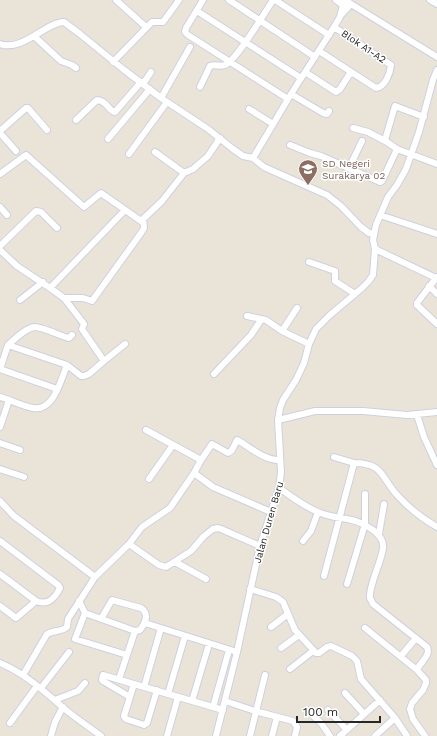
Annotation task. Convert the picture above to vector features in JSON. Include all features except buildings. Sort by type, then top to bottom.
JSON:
[{"type":"street","points":[[116,0],[146,27]]},
{"type":"street","points":[[114,62],[153,21],[163,22],[179,0]]},
{"type":"street","points":[[203,0],[185,32],[194,40],[289,97],[323,113],[327,114],[329,111]]},
{"type":"street","name":"Blok A1-A2","points":[[229,0],[259,20],[351,72],[376,88],[384,85],[391,69],[391,65],[334,27]]},
{"type":"street","points":[[200,87],[210,66],[226,65],[230,62],[274,0],[328,35]]},
{"type":"street","points":[[336,0],[353,2],[437,57]]},
{"type":"street","points":[[430,0],[437,4]]},
{"type":"street","points":[[340,17],[344,2]]},
{"type":"street","points":[[253,158],[328,35],[340,17],[353,2]]},
{"type":"street","points":[[197,11],[301,78]]},
{"type":"street","points":[[0,44],[12,45],[34,36],[54,24],[64,22],[160,98],[194,119],[243,156],[253,158],[264,167],[326,196],[345,211],[361,227],[369,233],[374,234]]},
{"type":"street","points":[[34,36],[61,61],[76,68]]},
{"type":"street","points":[[160,98],[190,47]]},
{"type":"street","name":"Jalan Duren Baru","points":[[216,736],[237,652],[260,546],[279,488],[281,472],[278,420],[280,408],[304,363],[309,344],[316,329],[368,282],[373,275],[376,249],[373,240],[374,234],[388,197],[397,185],[412,155],[437,70]]},
{"type":"street","points":[[76,120],[92,103],[97,100],[105,102],[115,112],[151,72]]},
{"type":"street","points":[[305,72],[336,92],[340,89],[351,72]]},
{"type":"street","points":[[108,139],[150,89]]},
{"type":"street","points":[[129,154],[167,102]]},
{"type":"street","points":[[384,140],[395,106],[424,117]]},
{"type":"street","points":[[16,151],[0,132],[26,108],[47,130]]},
{"type":"street","points":[[249,108],[273,124]]},
{"type":"street","points":[[353,128],[363,130],[384,140],[397,149],[437,164]]},
{"type":"street","points":[[64,298],[83,298],[92,301],[141,233],[144,228],[144,219],[147,214],[162,201],[184,173],[193,169],[208,156],[220,138]]},
{"type":"street","points":[[349,168],[362,141]]},
{"type":"street","points":[[290,145],[321,156],[382,182],[397,149]]},
{"type":"street","points":[[155,152],[184,173]]},
{"type":"street","points":[[0,174],[26,155],[84,207],[101,193],[141,221],[144,219]]},
{"type":"street","points":[[0,207],[7,215]]},
{"type":"street","points":[[50,288],[125,210]]},
{"type":"street","points":[[0,246],[36,211],[41,212],[57,228]]},
{"type":"street","points":[[380,215],[437,234]]},
{"type":"street","points":[[376,249],[436,278],[418,301],[417,305],[437,324]]},
{"type":"street","points":[[0,250],[17,266],[64,298],[84,324],[82,329],[104,361]]},
{"type":"street","points":[[309,262],[335,271],[335,281],[355,294]]},
{"type":"street","points":[[20,300],[42,282]]},
{"type":"street","points":[[429,286],[437,294]]},
{"type":"street","points":[[282,331],[297,308]]},
{"type":"street","points":[[247,316],[266,320],[282,331],[309,344]]},
{"type":"street","points":[[214,374],[251,335],[261,320]]},
{"type":"street","points":[[57,389],[0,369],[8,345],[17,337],[34,327],[69,338],[72,335]]},
{"type":"street","points":[[8,345],[67,365],[81,376],[84,376],[89,374],[125,344]]},
{"type":"street","points":[[0,397],[33,408],[42,408],[50,402],[67,365]]},
{"type":"street","points":[[0,427],[1,419],[9,400]]},
{"type":"street","points":[[278,420],[315,411],[347,410],[407,415],[437,412]]},
{"type":"street","points":[[417,415],[424,437],[437,465]]},
{"type":"street","points":[[146,430],[201,460]]},
{"type":"street","points":[[23,675],[47,634],[53,631],[63,630],[67,626],[68,619],[95,577],[129,544],[142,527],[170,508],[212,444],[228,453],[232,450],[237,440],[268,458],[280,460]]},
{"type":"street","points":[[0,443],[20,450]]},
{"type":"street","points":[[149,479],[173,445]]},
{"type":"street","points":[[334,457],[354,463],[370,465],[381,471],[397,495],[426,521],[437,527]]},
{"type":"street","points":[[324,576],[354,463]]},
{"type":"street","points":[[0,469],[24,477]]},
{"type":"street","points":[[194,473],[213,487],[270,512]]},
{"type":"street","points":[[279,488],[321,513],[351,519],[365,524],[379,534],[384,545],[383,553],[370,592],[370,600],[427,647],[428,653],[417,670]]},
{"type":"street","points":[[348,584],[365,524],[365,494]]},
{"type":"street","points":[[379,534],[384,504]]},
{"type":"street","points":[[2,506],[22,523],[95,577]]},
{"type":"street","points":[[304,541],[321,513]]},
{"type":"street","points":[[129,544],[164,567],[175,562],[191,551],[204,536],[216,528],[260,546]]},
{"type":"street","points":[[0,542],[59,587],[58,591],[49,602],[42,603],[36,601],[0,574]]},
{"type":"street","points":[[175,562],[206,579]]},
{"type":"street","points":[[250,589],[280,599],[286,606],[288,614],[299,635],[314,651],[319,653],[327,646],[331,646],[355,658],[358,664],[361,679],[395,718],[407,736]]},
{"type":"street","points":[[79,601],[85,613],[101,619],[135,631],[140,630],[145,623],[146,614],[143,609],[113,600],[110,601],[101,619]]},
{"type":"street","points":[[0,606],[16,618],[36,601]]},
{"type":"street","points":[[85,613],[75,637],[76,640],[127,655]]},
{"type":"street","points":[[271,627],[288,614]]},
{"type":"street","points":[[145,623],[237,652]]},
{"type":"street","points":[[144,687],[161,628]]},
{"type":"street","points":[[366,628],[417,670],[426,680],[426,683],[412,703],[410,710],[413,719],[425,736]]},
{"type":"street","points":[[120,679],[135,631]]},
{"type":"street","points":[[281,648],[299,635]]},
{"type":"street","points":[[168,694],[185,636]]},
{"type":"street","points":[[400,656],[416,638]]},
{"type":"street","points":[[192,701],[209,644]]},
{"type":"street","points":[[213,707],[229,650]]},
{"type":"street","points":[[290,669],[314,651]]},
{"type":"street","points":[[10,724],[69,652]]},
{"type":"street","points":[[0,663],[23,675],[101,736]]},
{"type":"street","points":[[130,697],[102,680],[104,675],[223,710]]},
{"type":"street","points":[[250,736],[265,675]]},
{"type":"street","points":[[55,700],[78,691],[85,682]]},
{"type":"street","points":[[134,684],[124,718],[146,725],[157,690]]},
{"type":"street","points":[[345,693],[364,714]]},
{"type":"street","points":[[167,736],[178,697]]},
{"type":"street","points":[[340,736],[380,700]]},
{"type":"street","points":[[225,701],[295,722],[297,727],[295,736]]},
{"type":"street","points":[[52,736],[55,722],[63,707]]},
{"type":"street","points":[[307,710],[321,723],[330,736]]},
{"type":"street","points":[[328,710],[347,730]]},
{"type":"street","points":[[272,736],[277,717]]},
{"type":"street","points":[[375,736],[395,718]]},
{"type":"place","name":"SD Negeri Surakarya 02","points":[[308,186]]}]
